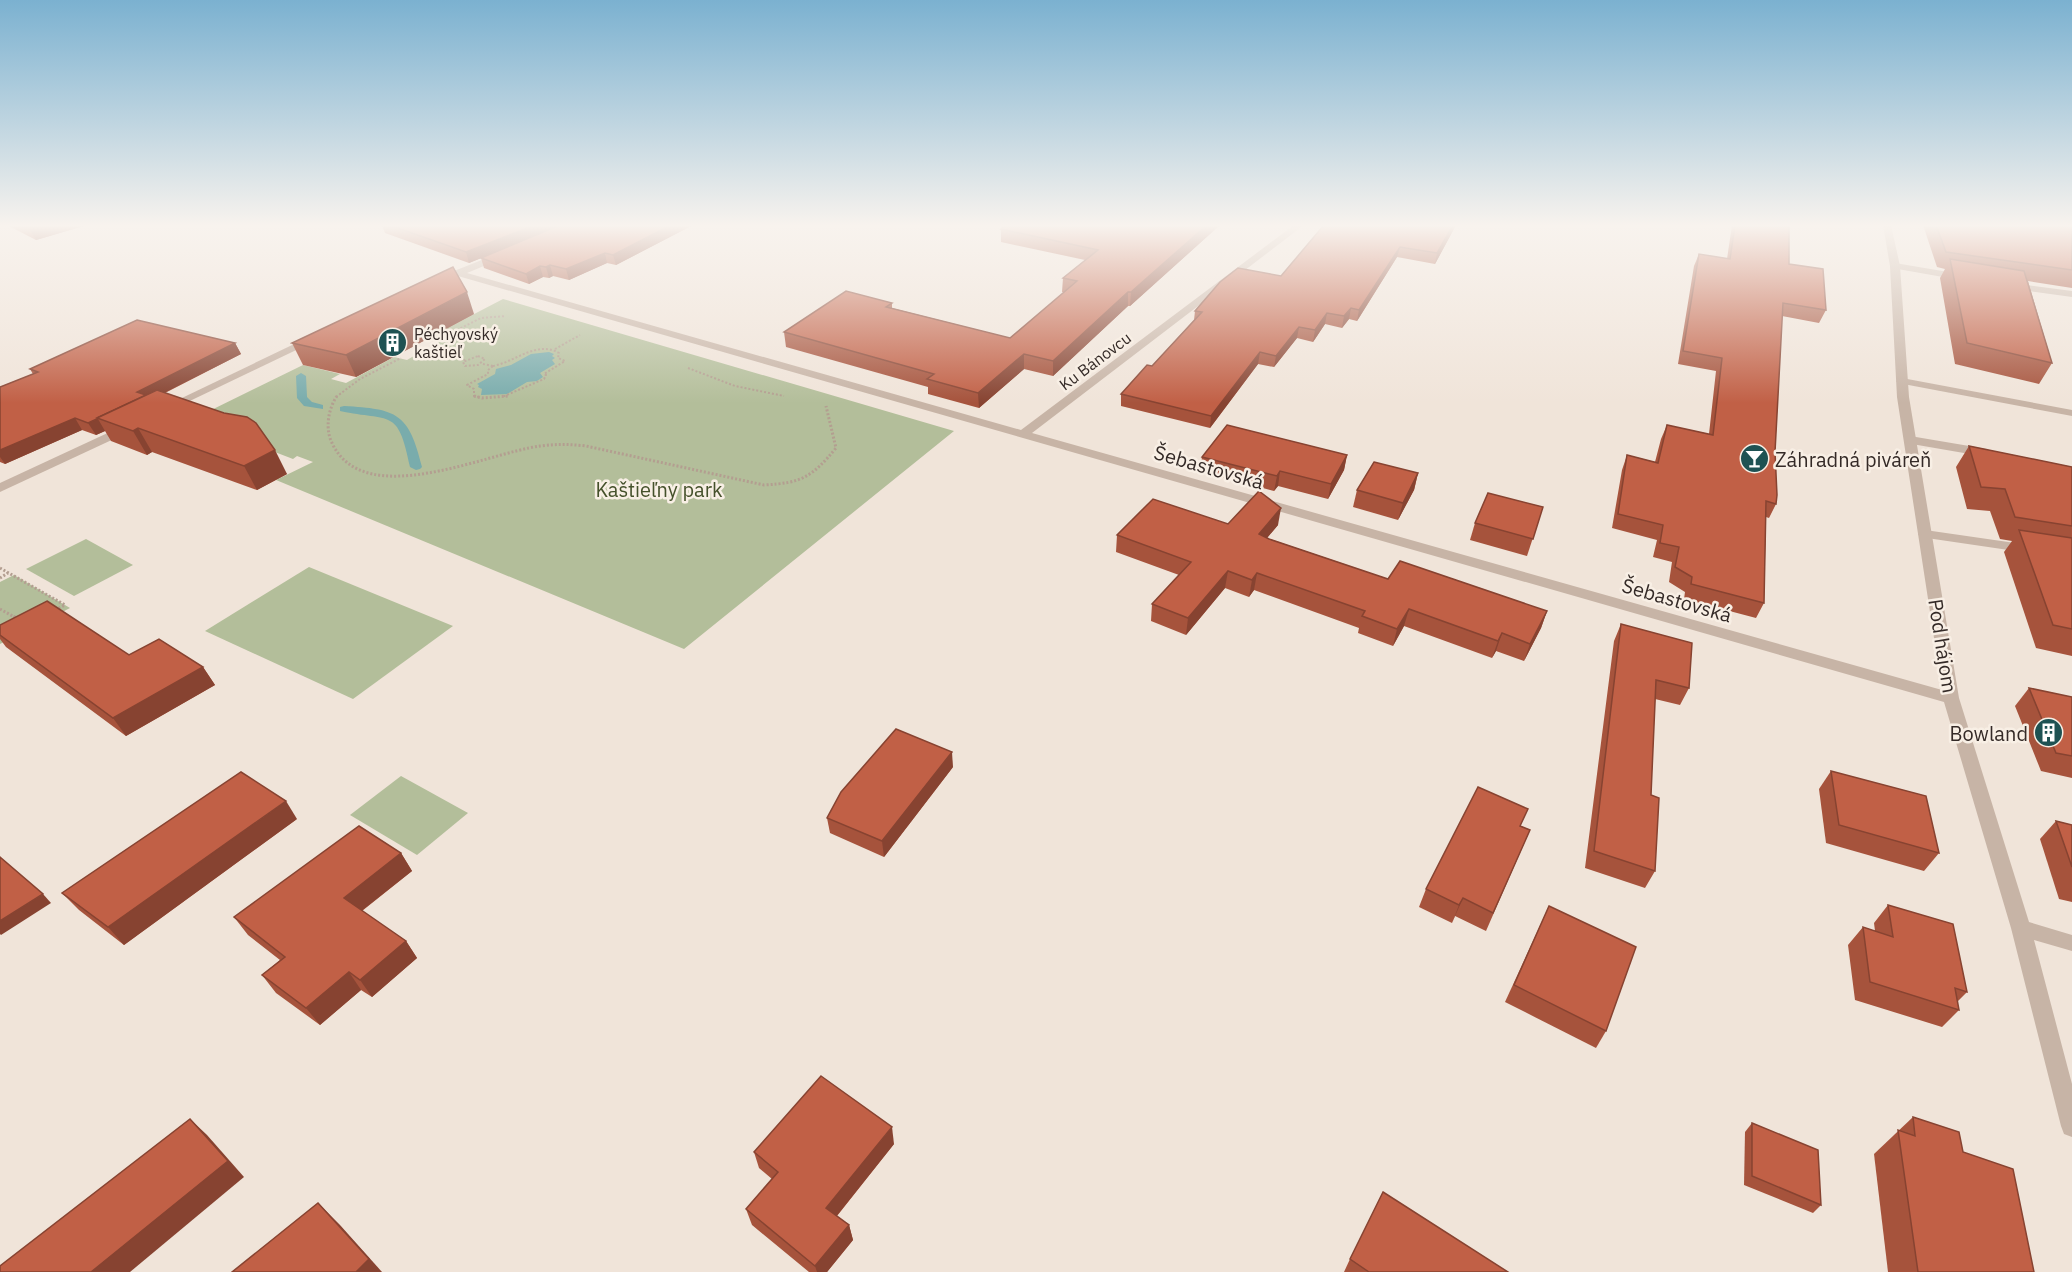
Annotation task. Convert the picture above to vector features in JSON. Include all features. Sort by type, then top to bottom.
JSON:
[{"type":"street","name":"Šebastovská","points":[[481,284],[1023,434],[1951,698]]},
{"type":"street","name":"Ku Bánovcu","points":[[1023,434],[1221,284]]},
{"type":"street","name":"Pod hájom","points":[[1896,284],[1902,381],[1951,698],[2020,928],[2072,1126]]},
{"type":"street","points":[[2003,284],[2072,294]]},
{"type":"street","points":[[160,411],[320,335]]},
{"type":"street","points":[[1902,381],[2072,413]]},
{"type":"street","points":[[0,488],[139,422]]},
{"type":"street","points":[[1910,440],[2002,456]]},
{"type":"street","points":[[1925,534],[2038,551]]},
{"type":"street","points":[[2020,928],[2072,943]]},
{"type":"path","points":[[439,339],[481,318],[505,315],[514,317]]},
{"type":"path","points":[[465,360],[463,362],[465,366],[475,367],[483,364],[493,366],[505,364],[530,350],[554,350],[586,332],[575,330]]},
{"type":"path","points":[[493,366],[488,370],[488,374],[467,385],[474,389],[474,396],[506,397],[527,385],[540,382],[546,377],[544,374],[565,361],[558,358],[559,353],[554,350]]},
{"type":"path","points":[[432,351],[465,360],[473,356],[483,357],[485,359],[483,364]]},
{"type":"path","points":[[401,358],[338,395],[330,410],[328,428],[333,445],[341,459],[366,473],[394,478],[421,475],[500,454],[564,444],[764,485],[797,483],[817,472],[836,448],[828,408],[820,404]]},
{"type":"path","points":[[681,365],[714,380],[745,390],[791,397]]},
{"type":"path","points":[[0,568],[65,605],[46,615]]},
{"type":"path","points":[[0,578],[9,573]]},
{"type":"path","points":[[0,609],[18,619]]},
{"type":"green space","name":"Kaštieľny park","points":[[503,299],[954,431],[684,649],[276,480],[313,462],[297,456],[293,459],[191,420],[303,365],[340,374],[331,379],[346,383],[394,357],[407,360],[419,353],[426,355],[438,348],[432,346],[443,340],[432,336]]},
{"type":"green space","points":[[86,539],[133,565],[74,596],[26,569]]},
{"type":"green space","points":[[309,567],[453,626],[353,699],[205,631]]},
{"type":"green space","points":[[14,575],[70,608],[0,644],[0,582]]},
{"type":"green space","points":[[401,776],[468,813],[417,855],[350,815]]},
{"type":"water","points":[[549,352],[554,354],[552,356],[555,358],[552,360],[555,364],[540,373],[543,377],[537,381],[527,382],[507,394],[481,395],[482,389],[477,384],[495,374],[496,369],[511,365],[531,354]]},
{"type":"building","points":[[416,284],[463,284],[467,292],[346,355],[292,343]]},
{"type":"building","points":[[1073,284],[1140,284],[1128,292],[1053,361],[1024,354],[978,393],[927,379],[934,374],[784,332],[846,291],[892,303],[886,307],[1010,338]]},
{"type":"building","points":[[1218,284],[1376,284],[1359,310],[1351,308],[1344,316],[1327,313],[1315,330],[1299,327],[1276,356],[1260,352],[1211,416],[1121,394],[1147,365],[1152,366],[1202,312],[1195,311]]},
{"type":"building","points":[[1694,284],[1824,284],[1826,310],[1783,303],[1775,452],[1777,495],[1776,504],[1766,501],[1764,603],[1691,584],[1692,577],[1675,567],[1679,547],[1660,543],[1663,525],[1618,514],[1627,455],[1658,463],[1667,425],[1713,435],[1722,358],[1683,351]]},
{"type":"building","points":[[1955,284],[2028,284],[2052,363],[1967,343]]},
{"type":"building","points":[[137,320],[235,343],[137,392],[146,395],[97,418],[99,418],[88,423],[75,418],[0,450],[0,387],[38,372],[30,369]]},
{"type":"building","points":[[157,390],[224,413],[247,417],[256,423],[275,450],[244,466],[138,428],[133,431],[97,418]]},
{"type":"building","points":[[1227,425],[1347,455],[1331,484],[1280,471],[1277,476],[1202,457]]},
{"type":"building","points":[[1969,446],[2072,467],[2072,526],[2015,517],[2005,489],[1981,487]]},
{"type":"building","points":[[1374,462],[1418,473],[1403,503],[1357,490]]},
{"type":"building","points":[[1259,491],[1281,508],[1259,534],[1269,539],[1388,579],[1400,561],[1547,611],[1530,644],[1502,633],[1498,641],[1409,609],[1397,629],[1362,616],[1365,611],[1257,573],[1252,580],[1228,571],[1188,618],[1152,604],[1191,562],[1117,535],[1153,499],[1228,524]]},
{"type":"building","points":[[1488,493],[1543,507],[1533,539],[1475,523]]},
{"type":"building","points":[[2019,530],[2072,538],[2072,629],[2053,625]]},
{"type":"building","points":[[47,601],[129,655],[159,639],[203,667],[113,718],[0,635],[0,625]]},
{"type":"building","points":[[1621,624],[1692,643],[1689,688],[1656,680],[1651,795],[1659,798],[1655,871],[1594,851]]},
{"type":"building","points":[[2029,688],[2072,697],[2072,756],[2056,753]]},
{"type":"building","points":[[896,729],[952,752],[882,841],[827,818],[841,792]]},
{"type":"building","points":[[1831,771],[1926,796],[1939,853],[1839,825]]},
{"type":"building","points":[[241,772],[286,801],[108,927],[62,893]]},
{"type":"building","points":[[1478,787],[1528,809],[1520,826],[1530,830],[1493,913],[1463,898],[1459,905],[1426,889]]},
{"type":"building","points":[[2056,821],[2072,825],[2072,867]]},
{"type":"building","points":[[359,826],[401,853],[344,898],[406,941],[360,980],[349,972],[306,1008],[262,975],[285,957],[234,917]]},
{"type":"building","points":[[0,857],[43,894],[0,921]]},
{"type":"building","points":[[1888,905],[1953,924],[1967,992],[1955,988],[1959,1010],[1870,982],[1863,927],[1893,937]]},
{"type":"building","points":[[1549,906],[1636,947],[1606,1031],[1514,985]]},
{"type":"building","points":[[821,1076],[892,1127],[826,1208],[849,1225],[815,1266],[746,1209],[778,1172],[754,1152]]},
{"type":"building","points":[[1913,1117],[1959,1132],[1963,1152],[2013,1169],[2034,1272],[1918,1272],[1898,1130],[1915,1136]]},
{"type":"building","points":[[190,1119],[228,1161],[91,1272],[0,1272],[0,1266]]},
{"type":"building","points":[[1752,1123],[1818,1150],[1821,1205],[1752,1176]]},
{"type":"building","points":[[1383,1192],[1508,1272],[1369,1272],[1350,1259]]},
{"type":"building","points":[[318,1203],[369,1259],[356,1272],[232,1272]]},
{"type":"waterway","points":[[301,376],[302,398],[308,404],[319,407]]},
{"type":"waterway","points":[[344,409],[376,412],[396,419],[408,436],[416,467]]},
{"type":"place","name":"Péchyovský kaštieľ","points":[[393,343]]},
{"type":"place","name":"Záhradná piváreň","points":[[1754,459]]},
{"type":"place","name":"Bowland","points":[[2049,733]]}]
